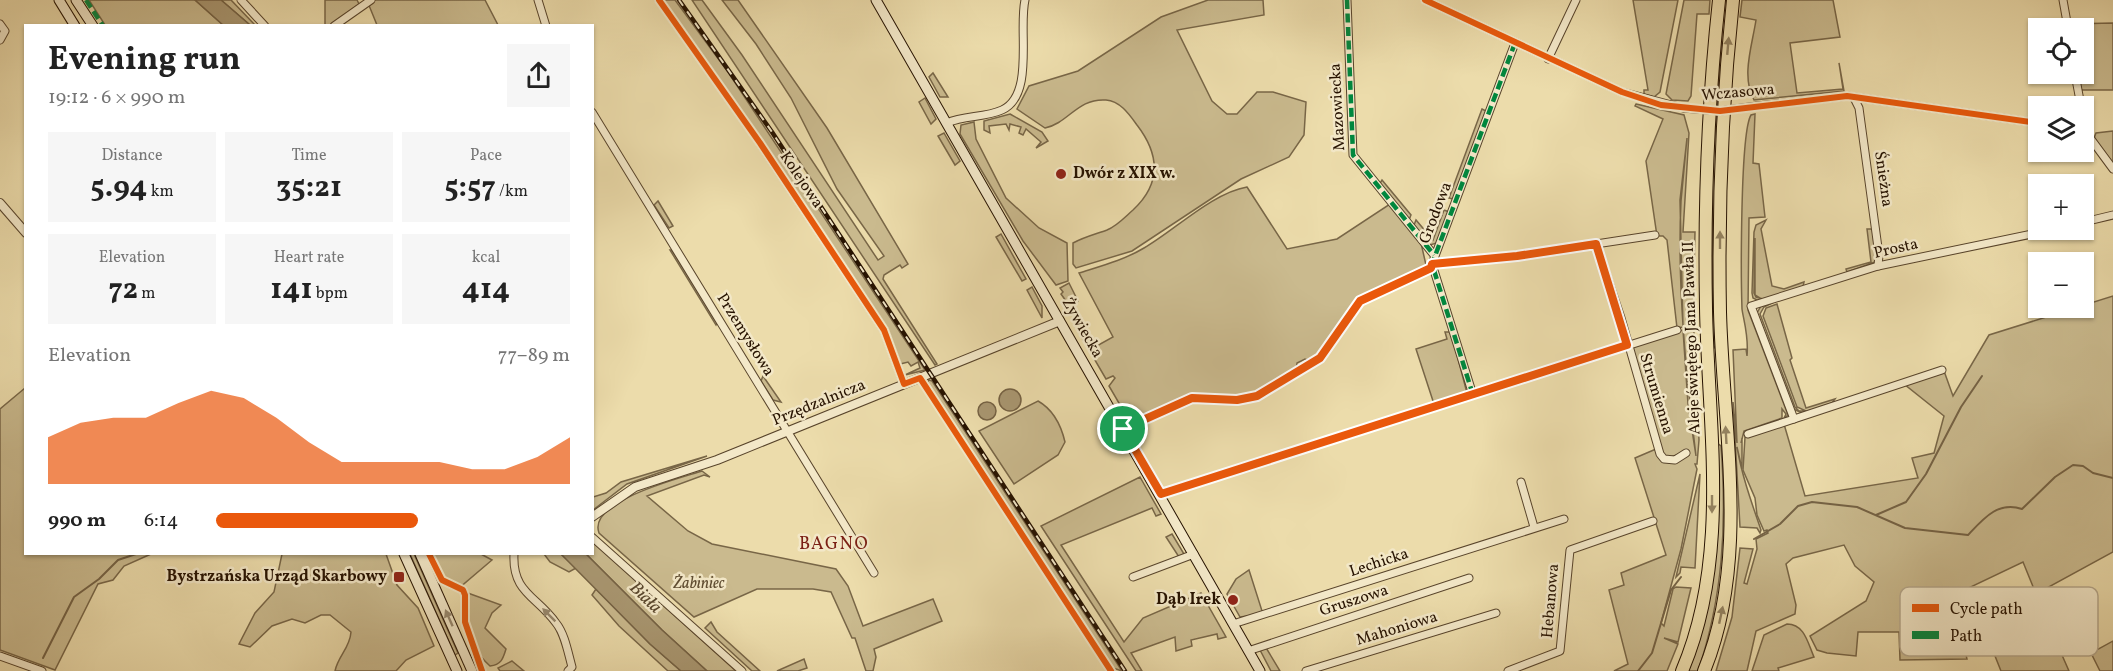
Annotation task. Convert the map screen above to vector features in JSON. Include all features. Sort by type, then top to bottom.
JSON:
[{"type":"highway","name":"Aleje świętego Jana Pawła II","points":[[1682,671],[1704,597],[1711,542],[1712,471],[1706,312],[1706,201],[1719,0]]},
{"type":"highway","name":"Aleje świętego Jana Pawła II","points":[[1704,671],[1724,603],[1729,546],[1729,494],[1720,311],[1720,201],[1724,95],[1733,0]]},
{"type":"main road","points":[[58,0],[74,24]]},
{"type":"main road","points":[[76,0],[92,24]]},
{"type":"main road","name":"Żywiecka","points":[[876,0],[1161,494],[1260,671]]},
{"type":"main road","points":[[404,555],[457,671]]},
{"type":"main road","points":[[420,555],[472,671]]},
{"type":"street","points":[[241,0],[263,24]]},
{"type":"street","points":[[337,24],[371,0]]},
{"type":"street","points":[[538,0],[545,24]]},
{"type":"street","name":"Kolejowa","points":[[659,0],[760,143],[884,330],[904,384]]},
{"type":"street","points":[[946,123],[964,117],[1001,111],[1018,95],[1022,80],[1025,0]]},
{"type":"street","name":"Mazowiecka","points":[[1347,0],[1353,155],[1434,255]]},
{"type":"street","name":"Wczasowa","points":[[1425,0],[1622,92],[1683,108],[1720,111],[1826,97],[1854,98],[2028,122]]},
{"type":"street","points":[[1548,59],[1576,0]]},
{"type":"street","points":[[2064,0],[2067,18]]},
{"type":"street","points":[[0,24],[5,31],[0,40]]},
{"type":"street","name":"Grodowa","points":[[1473,395],[1432,266],[1434,255],[1515,43]]},
{"type":"street","name":"Śnieżna","points":[[1854,98],[1859,108],[1862,128],[1879,255],[1878,266]]},
{"type":"street","name":"Przemysłowa","points":[[594,115],[874,573]]},
{"type":"street","points":[[2094,142],[2113,169]]},
{"type":"street","points":[[0,203],[24,231]]},
{"type":"street","points":[[2094,220],[2113,215]]},
{"type":"street","points":[[1123,429],[1192,398],[1237,400],[1257,396],[1320,358],[1360,301],[1432,266],[1655,235]]},
{"type":"street","name":"Prosta","points":[[1794,419],[1751,306],[1878,266],[2028,235]]},
{"type":"street","name":"Strumienna","points":[[1596,244],[1662,457],[1671,460],[1686,453]]},
{"type":"street","name":"Przędzalnicza","points":[[594,516],[635,487],[713,461],[1060,321]]},
{"type":"street","points":[[1161,494],[1677,330]]},
{"type":"street","points":[[1748,434],[1942,370]]},
{"type":"street","points":[[1521,482],[1534,527]]},
{"type":"street","name":"Lechicka","points":[[1233,624],[1564,519]]},
{"type":"street","name":"Hebanowa","points":[[1508,671],[1560,651],[1570,550],[1653,521]]},
{"type":"street","points":[[594,539],[742,671]]},
{"type":"street","points":[[1133,577],[1194,554]]},
{"type":"street","points":[[514,555],[515,575],[527,593],[556,622],[570,669]]},
{"type":"street","name":"Gruszowa","points":[[1248,651],[1468,578]]},
{"type":"street","name":"Mahoniowa","points":[[1306,671],[1496,614]]},
{"type":"street","points":[[0,656],[42,671]]},
{"type":"green space","points":[[89,0],[195,0],[222,24],[104,24]]},
{"type":"green space","points":[[221,0],[231,0],[254,24],[249,24]]},
{"type":"green space","points":[[325,0],[357,0],[359,4],[332,24],[325,24]]},
{"type":"green space","points":[[375,0],[485,0],[497,24],[377,24],[368,3]]},
{"type":"green space","points":[[662,0],[675,0],[728,72],[925,370],[905,375],[920,368],[918,362],[911,366],[908,362],[900,364],[886,329],[762,142]]},
{"type":"green space","points":[[692,0],[702,0],[742,55],[878,260],[884,256],[837,189],[791,98],[756,44],[722,0],[738,0],[827,128],[908,264],[902,268],[900,265],[884,275],[883,279],[937,364],[935,365]]},
{"type":"green space","points":[[1208,0],[1263,0],[1264,15],[1177,30],[1212,101],[1227,114],[1237,114],[1257,92],[1273,92],[1306,102],[1304,135],[1289,157],[1241,179],[1132,251],[1076,268],[1073,264],[1073,243],[1114,226],[1133,210],[1149,190],[1154,169],[1150,147],[1145,136],[1127,113],[1120,105],[1111,101],[1096,100],[1088,103],[1061,121],[1045,128],[1017,109],[1029,86],[1078,71],[1161,17]]},
{"type":"green space","points":[[1633,0],[1678,0],[1660,92],[1654,97],[1644,94],[1644,90],[1648,90]]},
{"type":"green space","points":[[1684,0],[1710,0],[1709,14],[1697,14],[1691,96],[1688,101],[1672,100],[1666,94]]},
{"type":"green space","points":[[1724,0],[1728,0],[1715,348],[1712,345],[1712,176]]},
{"type":"green space","points":[[1742,0],[1833,0],[1840,37],[1790,43],[1797,93],[1843,89],[1839,63],[1844,91],[1754,100],[1750,91],[1748,71],[1756,20],[1740,17]]},
{"type":"green space","points":[[2094,23],[2113,23],[2113,90],[2081,90],[2080,84],[2094,84]]},
{"type":"green space","points":[[933,73],[948,97],[940,97],[929,77]]},
{"type":"green space","points":[[925,98],[936,119],[931,124],[919,102]]},
{"type":"green space","points":[[1636,104],[1684,115],[1689,133],[1683,232],[1695,232],[1693,313],[1699,440],[1697,464],[1695,464],[1697,469],[1681,549],[1661,623],[1664,626],[1673,589],[1676,587],[1691,588],[1678,642],[1664,638],[1678,644],[1667,671],[1614,671],[1628,664],[1609,590],[1624,585],[1621,573],[1666,555],[1635,458],[1656,449],[1661,458],[1667,462],[1677,461],[1689,455],[1688,451],[1668,458],[1662,453],[1631,347],[1683,330],[1688,404],[1696,456],[1683,323],[1683,327],[1677,328],[1667,240],[1663,236],[1657,236],[1646,161],[1663,119],[1635,106]],"holes":[[[1687,138],[1681,201],[1680,220],[1680,200]]]},
{"type":"green space","points":[[1482,109],[1486,111],[1453,199],[1449,198]]},
{"type":"green space","points":[[1010,114],[1042,132],[1048,141],[1036,148],[1041,142],[1026,129],[1023,135],[1019,133],[1021,127],[1010,124],[1009,130],[1006,124],[989,126],[990,133],[984,130],[984,121]]},
{"type":"green space","points":[[1755,114],[1753,163],[1759,164],[1765,217],[1749,218],[1748,310],[1788,415],[1783,420],[1786,414],[1782,409],[1782,418],[1744,431],[1742,469],[1737,447],[1739,458],[1744,478],[1761,530],[1760,533],[1757,528],[1740,527],[1733,402],[1737,443],[1733,350],[1746,349],[1747,356],[1747,335],[1742,309],[1742,208],[1747,127],[1751,115]]},
{"type":"green space","points":[[974,122],[976,139],[1006,198],[1039,228],[1067,243],[1068,281],[1056,285],[1023,241],[960,134],[961,125]]},
{"type":"green space","points":[[2113,131],[2113,163],[2094,138],[2096,133]]},
{"type":"green space","points":[[944,133],[960,161],[955,165],[938,136]]},
{"type":"green space","points":[[1382,180],[1411,215],[1409,220],[1379,185]]},
{"type":"green space","points":[[1247,187],[1287,249],[1337,239],[1390,204],[1421,243],[1426,265],[1424,269],[1365,297],[1324,351],[1312,362],[1305,359],[1297,363],[1296,372],[1251,397],[1199,397],[1130,422],[1109,386],[1115,378],[1113,376],[1106,379],[1075,326],[1077,317],[1095,347],[1113,337],[1079,273],[1136,252],[1156,241],[1207,204]]},
{"type":"green space","points":[[658,201],[673,226],[669,228],[654,205]]},
{"type":"green space","points":[[1444,210],[1449,212],[1437,243],[1430,245],[1414,225],[1416,220],[1433,240]]},
{"type":"green space","points":[[1766,220],[1761,229],[1772,286],[1784,289],[1804,282],[1803,287],[1763,300],[1753,298],[1752,293],[1754,232],[1756,225]],"holes":[[[1755,238],[1755,295],[1754,293]]]},
{"type":"green space","points":[[1867,229],[1873,229],[1875,262],[1847,272],[1846,269],[1871,262]]},
{"type":"green space","points":[[1001,234],[1026,279],[1022,281],[996,237]]},
{"type":"green space","points":[[670,250],[717,323],[716,325]]},
{"type":"green space","points":[[1069,283],[1078,301],[1071,308],[1061,294],[1063,292],[1060,288]]},
{"type":"green space","points":[[1032,287],[1042,306],[1042,318],[1027,290]]},
{"type":"green space","points":[[2113,296],[2113,552],[2049,587],[2033,587],[2023,562],[1970,587],[1900,587],[1900,656],[1966,656],[1967,659],[1900,660],[1899,632],[1858,632],[1856,656],[1817,650],[1810,636],[1866,601],[1874,582],[1855,566],[1844,545],[1793,558],[1786,564],[1796,605],[1795,614],[1756,631],[1747,671],[1716,671],[1732,617],[1740,548],[1753,549],[1744,583],[1747,584],[1757,549],[1756,539],[1768,533],[1767,530],[1764,531],[1757,515],[1755,498],[1743,470],[1745,437],[1784,424],[1805,496],[1918,478],[1912,458],[1934,453],[1944,416],[1904,384],[1944,371],[1953,396],[1989,335],[2043,318],[2094,318],[2094,302]]},
{"type":"green space","points":[[1776,301],[1764,307],[1760,314],[1795,407],[1799,411],[1806,411],[1797,407],[1763,316],[1766,308],[1777,304],[1792,358],[1790,360],[1806,408],[1835,399],[1832,403],[1802,413],[1793,409],[1757,313],[1761,306]]},
{"type":"green space","points":[[1445,332],[1451,332],[1467,393],[1434,404],[1416,349],[1447,339]]},
{"type":"green space","points":[[763,376],[781,402],[773,400],[761,381]]},
{"type":"green space","points":[[929,380],[932,381],[1122,671],[1110,667],[927,388],[926,384]]},
{"type":"green space","points":[[24,389],[24,555],[149,555],[124,566],[113,580],[98,584],[55,670],[0,650],[0,409]]},
{"type":"green space","points":[[1038,401],[1056,418],[1065,442],[1058,455],[1014,484],[979,431]]},
{"type":"green space","points":[[1717,443],[1721,446],[1723,475],[1723,532],[1718,588],[1698,671],[1688,671],[1696,647]]},
{"type":"green space","points":[[707,456],[627,484],[594,509],[594,497],[606,493],[621,482]]},
{"type":"green space","name":"Żabiniec","points":[[702,471],[710,477],[704,475],[647,496],[688,531],[712,544],[836,569],[848,586],[863,626],[933,599],[942,621],[874,649],[876,657],[873,671],[866,671],[855,638],[852,638],[831,592],[813,589],[757,589],[694,617],[599,533],[599,521],[607,511],[621,501],[657,485]]},
{"type":"green space","points":[[1700,474],[1695,568],[1681,567],[1676,577]]},
{"type":"green space","points":[[1140,477],[1161,514],[1156,516],[1152,508],[1061,545],[1124,642],[1143,618],[1201,593],[1226,637],[1218,639],[1217,634],[1191,640],[1192,646],[1176,651],[1175,637],[1131,653],[1142,671],[1136,671],[1041,526]]},
{"type":"green space","points":[[1172,534],[1184,554],[1179,557],[1166,537]]},
{"type":"green space","points":[[594,543],[736,671],[707,671],[587,555],[594,555]]},
{"type":"green space","points":[[282,555],[386,555],[397,585],[418,608],[434,646],[406,660],[396,671],[335,671],[351,632],[330,615],[321,615],[305,623],[292,619],[272,626],[250,647],[239,644],[255,613],[274,592]]},
{"type":"green space","points":[[410,555],[414,555],[458,653],[455,655]]},
{"type":"green space","points":[[432,555],[483,555],[492,560],[459,588],[444,580]]},
{"type":"green space","points":[[545,555],[562,555],[576,568],[569,572],[550,562]]},
{"type":"green space","points":[[1249,570],[1263,614],[1240,617],[1227,594],[1236,579]]},
{"type":"green space","points":[[596,589],[650,644],[681,671],[668,671],[619,626],[592,595]]},
{"type":"green space","points":[[465,592],[501,605],[492,613],[485,628],[506,649],[503,659],[497,664],[490,666],[470,640],[466,627]]},
{"type":"green space","points":[[711,622],[717,632],[760,671],[752,671],[705,628]]},
{"type":"green space","points":[[1787,624],[1798,627],[1802,631],[1814,657],[1778,668],[1779,671],[1752,671],[1764,635]]},
{"type":"green space","points":[[2113,641],[2113,671],[2100,671],[2092,656],[2098,656],[2098,649]]},
{"type":"green space","points":[[1265,646],[1280,671],[1271,671],[1260,650]]},
{"type":"green space","points":[[1995,656],[2062,656],[2069,671],[2001,671]]},
{"type":"green space","points":[[804,659],[807,668],[798,671],[777,671]]},
{"type":"green space","points":[[512,661],[524,671],[500,671],[498,668]]},
{"type":"shaded area","points":[[195,0],[221,0],[249,24],[222,24]]},
{"type":"shaded area","points":[[1010,389],[1020,396],[1021,400],[1014,410],[1010,411],[1000,404],[999,400],[1006,390]]},
{"type":"shaded area","points":[[987,402],[993,405],[996,411],[993,417],[987,420],[981,417],[978,411],[981,405]]},
{"type":"shaded area","points":[[562,555],[587,555],[707,671],[681,671],[650,644]]},
{"type":"waterway","points":[[1876,515],[1906,502],[1926,474],[1961,407],[1982,376]]},
{"type":"waterway","points":[[1754,539],[1780,524],[1798,506],[1812,502],[1857,507],[1905,528],[1968,535],[1986,517],[1999,509],[2006,507],[2022,509],[2055,477],[2073,465],[2083,466],[2093,473],[2113,478]]},
{"type":"waterway","points":[[43,658],[74,597],[99,579],[118,560],[133,555]]},
{"type":"waterway","points":[[1638,671],[1652,653],[1671,590],[1681,577]]},
{"type":"railway","points":[[679,0],[772,132],[1125,671]]},
{"type":"marked path","points":[[86,0],[102,24]]},
{"type":"marked path","points":[[1347,0],[1353,155],[1434,255]]},
{"type":"marked path","points":[[1473,395],[1432,264],[1515,43]]},
{"type":"marked path","points":[[1123,429],[1192,398],[1237,400],[1257,396],[1320,358],[1360,301],[1431,268]]},
{"type":"cycle path","points":[[659,0],[760,143],[884,330],[904,384],[920,378],[1111,671]]},
{"type":"cycle path","points":[[1425,0],[1622,92],[1661,105],[1720,111],[1847,96],[2028,122]]},
{"type":"cycle path","points":[[430,555],[442,580],[463,590],[465,622],[482,671]]},
{"type":"place","name":"Dwór z XIX w.","points":[[1061,174]]},
{"type":"place","name":"Bystrzańska Urząd Skarbowy","points":[[399,577]]},
{"type":"place","name":"Dąb Irek","points":[[1233,600]]},
{"type":"district","name":"BAGNO","points":[[834,544]]},
{"type":"route","points":[[1596,244],[1621,318],[1627,345],[1161,494],[1123,429],[1192,398],[1237,400],[1257,396],[1320,358],[1360,301],[1431,268],[1432,264],[1517,256],[1596,244]]},
{"type":"water label","name":"Biała","points":[[645,598]]}]
